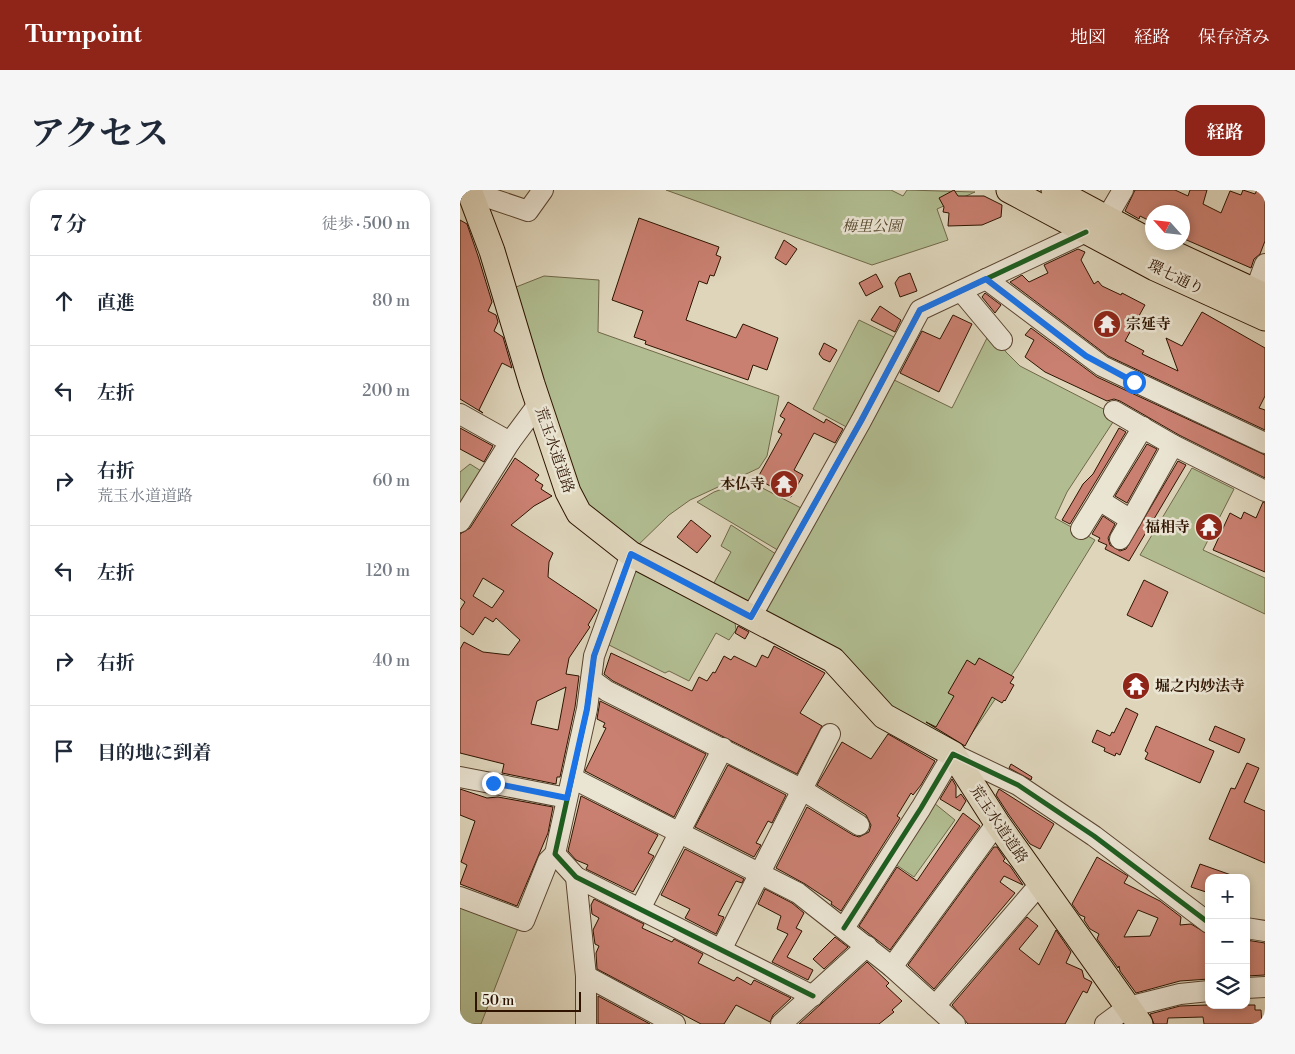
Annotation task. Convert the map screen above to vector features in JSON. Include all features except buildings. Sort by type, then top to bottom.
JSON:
[{"type":"main road","name":"環七通り","points":[[1009,190],[1096,226],[1258,305]]},
{"type":"main road","name":"環七通り","points":[[1054,190],[1096,226]]},
{"type":"main road","name":"荒玉水道道路","points":[[467,194],[492,250],[568,492],[579,513],[631,554],[834,660],[884,716],[953,754],[997,823],[1134,1016]]},
{"type":"street","points":[[467,194],[528,211],[543,190]]},
{"type":"street","points":[[751,617],[861,421],[920,310],[1096,226],[1123,190]]},
{"type":"street","points":[[1258,305],[1265,264]]},
{"type":"street","points":[[986,279],[1102,366],[1265,443]]},
{"type":"street","points":[[961,290],[1002,340]]},
{"type":"street","points":[[460,522],[510,442],[539,403]]},
{"type":"street","points":[[1114,412],[1173,445],[1265,491]]},
{"type":"street","points":[[460,414],[510,442]]},
{"type":"street","points":[[1081,529],[1143,427]]},
{"type":"street","points":[[1120,539],[1173,445]]},
{"type":"street","points":[[1099,500],[1130,520]]},
{"type":"street","points":[[460,896],[524,921],[548,861],[555,854],[592,680],[594,656],[631,554]]},
{"type":"street","points":[[592,680],[607,691],[801,789],[859,825]]},
{"type":"street","points":[[721,950],[830,734]]},
{"type":"street","points":[[640,909],[723,748]]},
{"type":"street","points":[[844,928],[921,808],[953,754],[1018,785],[1094,836],[1205,920]]},
{"type":"street","points":[[460,777],[567,798]]},
{"type":"street","points":[[572,778],[798,893],[867,946],[955,1024]]},
{"type":"street","points":[[892,967],[997,823]]},
{"type":"street","points":[[555,854],[576,877],[813,996]]},
{"type":"street","points":[[576,877],[586,976],[586,1024]]},
{"type":"street","points":[[935,1006],[1040,884]]},
{"type":"street","points":[[1250,929],[1265,931]]},
{"type":"street","points":[[781,1024],[867,946]]},
{"type":"street","points":[[586,976],[675,1024]]},
{"type":"street","points":[[1250,988],[1265,987]]},
{"type":"street","points":[[1105,1024],[1134,1016],[1180,994],[1205,991]]},
{"type":"green space","name":"梅里公園","points":[[666,190],[891,190],[903,196],[907,190],[975,192],[937,209],[948,240],[872,265]]},
{"type":"green space","points":[[544,276],[599,280],[598,332],[779,396],[767,456],[759,468],[690,500],[669,515],[632,551],[581,511],[506,291]]},
{"type":"green space","points":[[859,320],[898,339],[852,430],[813,409]]},
{"type":"green space","points":[[991,330],[1006,352],[1020,366],[1117,416],[1067,492],[1055,518],[1095,540],[1017,667],[960,751],[894,716],[758,614],[888,377],[952,408]]},
{"type":"green space","points":[[470,464],[486,474],[460,514],[460,472]]},
{"type":"green space","name":"福相寺","points":[[1192,468],[1234,489],[1203,550],[1265,578],[1265,614],[1140,555]]},
{"type":"green space","points":[[747,480],[801,508],[781,552],[697,502],[714,492]]},
{"type":"green space","points":[[731,525],[779,556],[749,612],[710,590],[731,552],[721,546]]},
{"type":"green space","points":[[635,566],[734,615],[736,630],[729,640],[716,633],[689,681],[669,671],[665,673],[605,643]]},
{"type":"green space","points":[[934,803],[955,820],[914,877],[895,864]]},
{"type":"green space","points":[[460,901],[520,923],[481,1024],[460,1024]]},
{"type":"cycle path","points":[[751,617],[861,421],[920,310],[1086,232]]},
{"type":"cycle path","points":[[631,554],[594,656],[587,709],[555,854],[576,877],[813,996]]},
{"type":"cycle path","points":[[844,928],[921,808],[953,754],[1018,785],[1094,836],[1205,920]]},
{"type":"place","name":"宗延寺","points":[[1107,324]]},
{"type":"place","name":"本仏寺","points":[[784,484]]},
{"type":"place","name":"福相寺","points":[[1209,527]]},
{"type":"place","name":"堀之内妙法寺","points":[[1136,686]]},
{"type":"route","points":[[493,783],[567,798],[587,709],[594,656],[631,554],[751,617],[861,421],[920,310],[986,279],[1086,356],[1134,382]]}]
